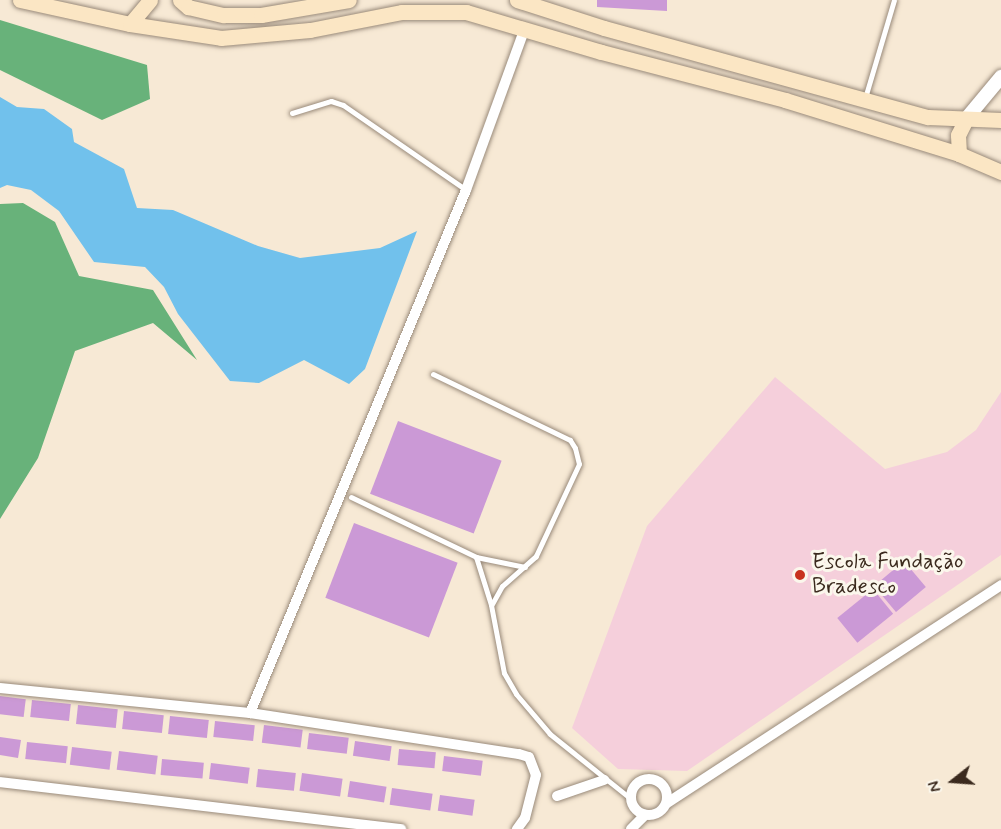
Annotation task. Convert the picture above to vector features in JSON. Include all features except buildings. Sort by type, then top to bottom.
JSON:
[{"type":"main road","points":[[20,0],[54,5],[130,24],[232,37],[310,30],[402,12],[434,10],[483,15],[601,52],[785,100],[959,154],[1001,172]]},
{"type":"main road","points":[[130,24],[150,0]]},
{"type":"main road","points":[[180,0],[188,7],[224,15],[261,15],[349,0]]},
{"type":"main road","points":[[518,0],[538,2],[604,28],[928,117],[1001,120]]},
{"type":"main road","points":[[959,154],[958,135],[966,119]]},
{"type":"street","points":[[250,713],[466,190],[525,28]]},
{"type":"street","points":[[966,119],[1001,77]]},
{"type":"street","points":[[631,829],[645,814],[659,812],[667,803],[1001,585]]},
{"type":"street","points":[[0,688],[250,713],[529,757],[536,775],[525,818],[517,829]]},
{"type":"street","points":[[645,814],[631,799],[634,786],[651,779],[666,790],[667,803]]},
{"type":"street","points":[[557,796],[604,780]]},
{"type":"street","points":[[0,782],[401,829]]},
{"type":"lane","points":[[865,100],[894,0]]},
{"type":"lane","points":[[292,113],[331,101],[343,105],[466,190]]},
{"type":"lane","points":[[433,374],[570,440],[575,448],[579,464],[536,556],[502,586],[491,605]]},
{"type":"lane","points":[[351,496],[476,557],[525,567]]},
{"type":"lane","points":[[476,557],[491,605],[504,673],[516,694],[550,734],[604,780],[631,799]]},
{"type":"shaded area","name":"Escola Fundação Bradesco","points":[[775,377],[885,469],[947,452],[976,430],[1001,392],[1001,555],[687,771],[618,769],[572,728],[647,526]]},
{"type":"green space","points":[[0,20],[147,65],[150,99],[102,120],[0,70]]},
{"type":"green space","points":[[23,203],[55,222],[79,276],[153,290],[197,360],[153,323],[75,351],[38,458],[0,519],[0,204]]},
{"type":"water","points":[[0,97],[17,107],[44,109],[72,129],[74,142],[124,169],[137,208],[173,210],[258,246],[300,258],[380,248],[417,231],[365,369],[349,384],[304,360],[259,383],[230,381],[178,314],[164,287],[145,267],[94,262],[59,211],[31,190],[7,185],[0,188]]},
{"type":"place","name":"Escola Fundação Bradesco","points":[[800,575]]}]
